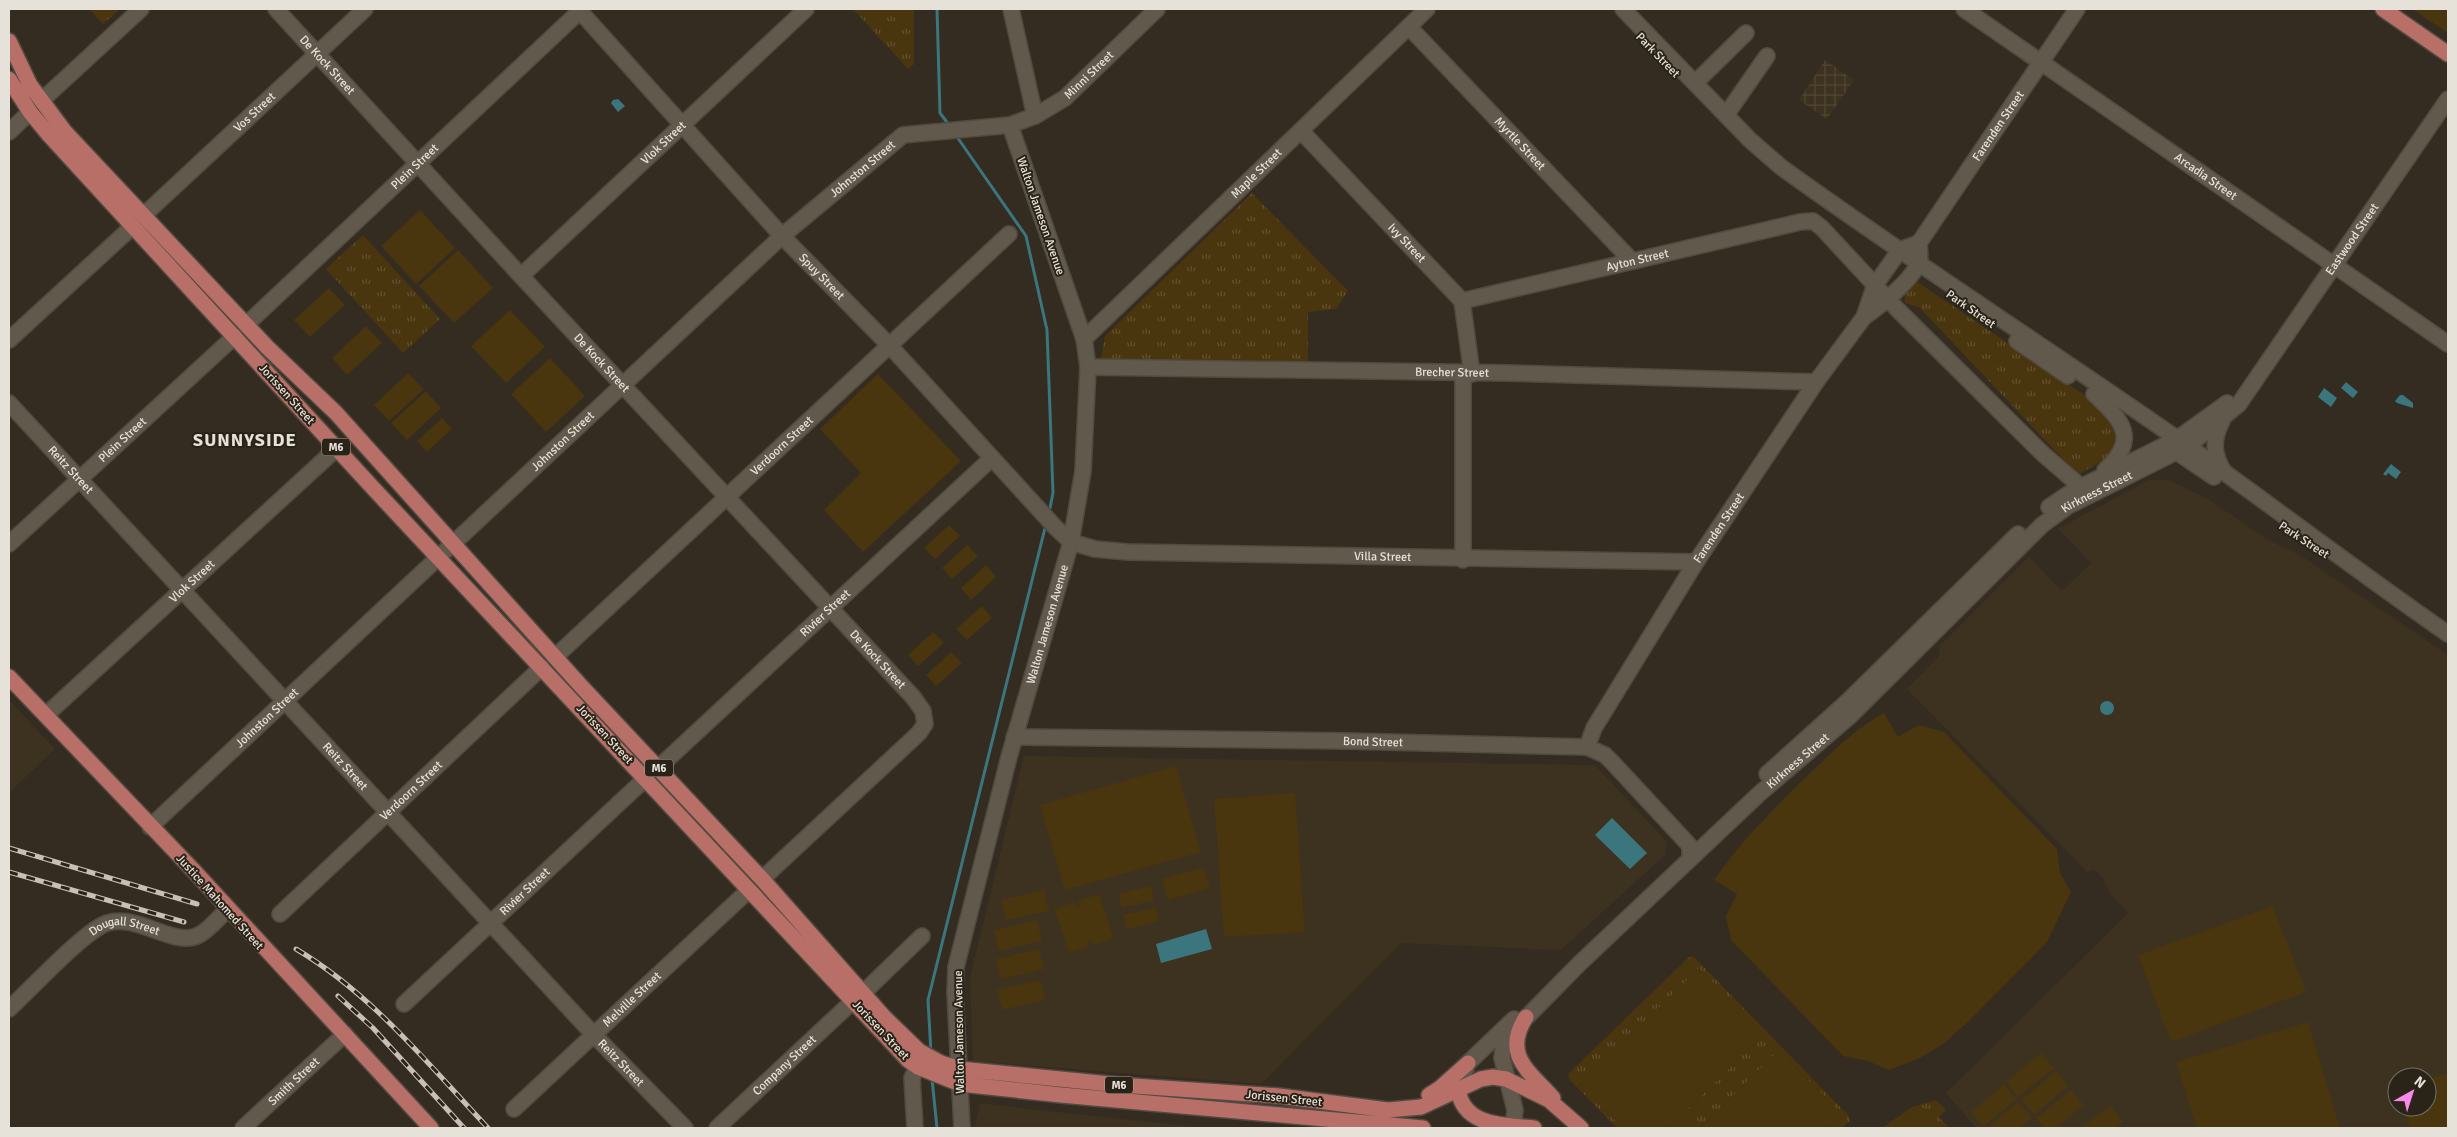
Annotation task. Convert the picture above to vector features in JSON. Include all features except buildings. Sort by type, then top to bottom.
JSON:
[{"type":"main road","points":[[2383,9],[2448,54]]},
{"type":"main road","name":"M6","points":[[9,41],[17,62],[41,101]]},
{"type":"main road","name":"M6","points":[[9,79],[30,112]]},
{"type":"main road","name":"Jorissen Street","points":[[41,101],[235,336],[337,448],[447,549],[555,657],[762,879],[858,997],[890,1043],[917,1067],[1061,1095],[1423,1128]]},
{"type":"main road","name":"Jorissen Street","points":[[30,112],[336,413],[406,488],[447,549],[514,637],[750,890],[858,997],[919,1051],[956,1076],[1279,1096],[1388,1110],[1404,1109]]},
{"type":"main road","name":"Justice Mahomed Street","points":[[9,677],[431,1128]]},
{"type":"main road","points":[[1526,1017],[1518,1030],[1516,1040],[1518,1056],[1525,1067],[1567,1115]]},
{"type":"main road","points":[[1404,1109],[1440,1088],[1468,1063]]},
{"type":"main road","name":"M6","points":[[1404,1109],[1414,1109],[1432,1103],[1458,1089],[1493,1076],[1506,1079],[1549,1100],[1581,1128]]},
{"type":"main road","points":[[1458,1089],[1468,1110],[1480,1121],[1513,1127],[1534,1128]]},
{"type":"main road","points":[[1277,1115],[1279,1096]]},
{"type":"street","points":[[41,101],[141,9]]},
{"type":"street","name":"De Kock Street","points":[[276,9],[521,276],[728,497],[923,711],[925,718],[924,726],[919,733],[762,879]]},
{"type":"street","name":"Vos Street","points":[[9,340],[364,9]]},
{"type":"street","name":"Spuy Street","points":[[580,9],[782,236],[890,346],[1055,527],[1071,542]]},
{"type":"street","name":"Plein Street","points":[[246,324],[418,164],[580,9]]},
{"type":"street","name":"Vlok Street","points":[[521,276],[806,9]]},
{"type":"street","points":[[1011,9],[1035,116]]},
{"type":"street","name":"Minni Street","points":[[1010,125],[1035,116],[1065,98],[1157,9]]},
{"type":"street","name":"Maple Street","points":[[1084,339],[1427,9]]},
{"type":"street","name":"Park Street","points":[[1613,9],[1636,18],[1764,164],[1898,253]]},
{"type":"street","name":"Park Street","points":[[1623,9],[1636,18],[1695,83],[1760,150],[1781,166],[2094,394],[2226,474],[2322,541],[2359,572],[2448,634]]},
{"type":"street","name":"Arcadia Street","points":[[1964,9],[2448,344]]},
{"type":"street","name":"Farenden Street","points":[[1919,243],[2077,9]]},
{"type":"street","name":"Myrtle Street","points":[[1408,26],[1631,260]]},
{"type":"street","points":[[1695,83],[1746,33]]},
{"type":"street","points":[[1726,115],[1766,56]]},
{"type":"street","name":"Eastwood Street","points":[[2177,446],[2224,418],[2242,400],[2255,378],[2448,99]]},
{"type":"street","points":[[9,132],[30,112]]},
{"type":"street","name":"Johnston Street","points":[[150,827],[287,701],[622,384],[782,236],[904,136],[1010,125]]},
{"type":"street","name":"Walton Jameson Avenue","points":[[962,1128],[956,1076],[956,967],[1014,737],[1071,542],[1083,472],[1088,367],[1084,339],[1010,125]]},
{"type":"street","name":"Ivy Street","points":[[1301,131],[1462,301]]},
{"type":"street","name":"Ayton Street","points":[[1462,301],[1631,260],[1800,222],[1813,221],[1822,228],[1875,285]]},
{"type":"street","name":"Verdoorn Street","points":[[555,657],[1009,234]]},
{"type":"street","points":[[1898,253],[1919,243]]},
{"type":"street","points":[[1916,266],[1919,243]]},
{"type":"street","name":"Farenden Street","points":[[1587,747],[1594,728],[1696,562],[1816,382],[1864,317],[1875,285],[1898,253]]},
{"type":"street","name":"Park Street","points":[[1916,266],[2177,446],[2284,527],[2344,566],[2359,572]]},
{"type":"street","name":"Farenden Street","points":[[1864,317],[1888,300],[1916,266]]},
{"type":"street","points":[[1875,285],[2043,454],[2088,488],[2117,460],[2125,443],[2124,431],[2119,420],[2094,394]]},
{"type":"street","points":[[1462,301],[1467,374],[1463,560]]},
{"type":"street","name":"Plein Street","points":[[9,544],[235,336]]},
{"type":"street","name":"Brecher Street","points":[[1088,367],[1816,382]]},
{"type":"street","name":"Eastwood Street","points":[[2177,446],[2255,378]]},
{"type":"street","name":"Reitz Street","points":[[9,403],[287,701],[594,1035],[684,1128]]},
{"type":"street","points":[[2224,418],[2218,428],[2214,445],[2217,460],[2226,474]]},
{"type":"street","name":"Kirkness Street","points":[[1513,1127],[1515,1110],[1506,1079],[1502,1058],[1503,1049],[1513,1031],[1526,1017],[1753,787],[1848,701],[2026,527],[2054,503],[2177,446]]},
{"type":"street","name":"Vlok Street","points":[[46,716],[337,448]]},
{"type":"street","name":"Rivier Street","points":[[658,768],[992,458]]},
{"type":"street","name":"Kirkness Street","points":[[1458,1089],[1468,1063],[1690,852],[1706,844],[1785,771],[1850,716],[2042,525],[2067,507],[2088,488]]},
{"type":"street","name":"Villa Street","points":[[1071,542],[1095,549],[1128,552],[1463,560],[1696,562]]},
{"type":"street","name":"Verdoorn Street","points":[[280,914],[542,667]]},
{"type":"street","name":"Bond Street","points":[[1014,737],[1346,741],[1587,747],[1605,756],[1612,762],[1690,852]]},
{"type":"street","points":[[1753,787],[1771,775],[1785,771],[1798,746]]},
{"type":"street","name":"Rivier Street","points":[[404,1004],[492,924],[646,778]]},
{"type":"street","name":"Melville Street","points":[[514,1108],[750,890]]},
{"type":"street","name":"Dougall Street","points":[[9,1009],[101,926],[124,921],[179,937],[191,938],[202,933],[228,909]]},
{"type":"street","name":"Company Street","points":[[717,1128],[922,936]]},
{"type":"street","name":"Smith Street","points":[[242,1128],[344,1034]]},
{"type":"street","points":[[915,1128],[912,1078],[917,1067]]},
{"type":"shaded area","points":[[1825,60],[1854,80],[1827,119],[1799,100]]},
{"type":"shaded area","points":[[2149,480],[2169,480],[2208,499],[2265,538],[2301,556],[2448,655],[2448,1128],[1976,1128],[1946,1093],[2128,913],[2111,895],[2102,877],[2094,869],[2087,872],[1907,689],[1940,655],[1939,647],[2029,557],[2062,591],[2091,563],[2058,529]]},
{"type":"shaded area","points":[[9,700],[55,749],[9,793]]},
{"type":"shaded area","points":[[1024,756],[1595,765],[1667,842],[1665,855],[1561,950],[1401,943],[1261,1084],[973,1061],[970,977]]},
{"type":"shaded area","points":[[980,1103],[994,1105],[1205,1128],[975,1128]]},
{"type":"green space","points":[[89,9],[120,9],[103,24]]},
{"type":"green space","points":[[853,9],[914,9],[914,64],[908,69]]},
{"type":"green space","points":[[2412,9],[2448,9],[2448,33]]},
{"type":"green space","points":[[1252,193],[1348,291],[1336,309],[1308,312],[1308,365],[1101,359],[1105,336]]},
{"type":"green space","points":[[420,210],[455,248],[416,284],[381,246]]},
{"type":"green space","points":[[363,235],[440,319],[403,353],[326,269]]},
{"type":"green space","points":[[458,250],[493,288],[454,323],[419,286]]},
{"type":"green space","points":[[1916,281],[2099,405],[2109,417],[2119,439],[2109,457],[2078,475],[1919,307],[1905,303],[1905,292]]},
{"type":"green space","points":[[329,288],[345,305],[310,337],[294,320]]},
{"type":"green space","points":[[510,310],[545,347],[506,383],[471,346]]},
{"type":"green space","points":[[366,326],[382,343],[347,375],[332,358]]},
{"type":"green space","points":[[550,358],[585,396],[546,432],[511,394]]},
{"type":"green space","points":[[408,373],[424,389],[389,421],[374,405]]},
{"type":"green space","points":[[878,374],[961,461],[863,552],[824,510],[861,473],[820,429]]},
{"type":"green space","points":[[426,391],[441,408],[407,440],[391,423]]},
{"type":"green space","points":[[442,418],[452,429],[427,452],[417,441]]},
{"type":"green space","points":[[949,525],[960,536],[935,559],[924,548]]},
{"type":"green space","points":[[967,545],[978,556],[952,579],[942,568]]},
{"type":"green space","points":[[986,565],[996,577],[971,600],[961,588]]},
{"type":"green space","points":[[982,606],[992,618],[967,640],[956,629]]},
{"type":"green space","points":[[933,632],[944,643],[918,666],[908,655]]},
{"type":"green space","points":[[951,652],[962,663],[936,686],[926,675]]},
{"type":"green space","points":[[1884,713],[1898,737],[1919,725],[1944,732],[2057,849],[2060,873],[2071,892],[2047,942],[1970,1020],[1942,1045],[1918,1059],[1889,1070],[1868,1061],[1843,1056],[1731,940],[1726,916],[1737,894],[1714,880],[1747,838],[1796,786],[1845,741]]},
{"type":"green space","points":[[1176,766],[1201,852],[1065,890],[1040,805]]},
{"type":"green space","points":[[1295,793],[1305,932],[1224,937],[1214,799]]},
{"type":"green space","points":[[1204,867],[1210,888],[1168,900],[1162,879]]},
{"type":"green space","points":[[1151,886],[1154,900],[1122,908],[1118,894]]},
{"type":"green space","points":[[1044,890],[1049,911],[1006,920],[1001,900]]},
{"type":"green space","points":[[1099,894],[1114,938],[1093,945],[1092,940],[1088,941],[1089,946],[1069,952],[1054,909],[1074,902],[1077,908],[1080,906],[1078,901]]},
{"type":"green space","points":[[2273,906],[2306,992],[2171,1042],[2138,955]]},
{"type":"green space","points":[[1156,907],[1159,921],[1127,929],[1123,915]]},
{"type":"green space","points":[[1037,920],[1042,941],[999,951],[994,930]]},
{"type":"green space","points":[[1039,949],[1044,969],[1001,979],[996,959]]},
{"type":"green space","points":[[1693,956],[1849,1116],[1850,1121],[1842,1128],[1829,1128],[1842,1115],[1779,1051],[1700,1128],[1668,1128],[1764,1034],[1580,1084],[1623,1128],[1617,1128],[1570,1080],[1568,1074],[1688,958]]},
{"type":"green space","points":[[1699,968],[1764,1034],[1668,1128],[1623,1128],[1580,1085]]},
{"type":"green space","points":[[1040,980],[1045,1000],[1002,1010],[997,990]]},
{"type":"green space","points":[[2308,1022],[2340,1128],[2197,1128],[2176,1062]]},
{"type":"green space","points":[[1779,1050],[1843,1115],[1829,1128],[1700,1128]]},
{"type":"green space","points":[[2041,1053],[2054,1068],[2018,1097],[2006,1082]]},
{"type":"green space","points":[[2056,1071],[2068,1086],[2034,1115],[2021,1100]]},
{"type":"green space","points":[[2448,1073],[2448,1128],[2410,1128],[2407,1117],[2437,1117],[2437,1076]]},
{"type":"green space","points":[[2004,1084],[2017,1099],[1983,1127],[1971,1112]]},
{"type":"green space","points":[[2071,1090],[2084,1105],[2056,1128],[2045,1128],[2036,1118]]},
{"type":"green space","points":[[1936,1100],[1946,1110],[1939,1117],[1949,1128],[1943,1128],[1920,1105],[1896,1128],[1882,1128],[1912,1107]]},
{"type":"green space","points":[[2018,1102],[2032,1118],[2019,1128],[1987,1128]]},
{"type":"green space","points":[[1920,1105],[1943,1128],[1896,1128]]},
{"type":"green space","points":[[2110,1105],[2123,1122],[2114,1128],[2081,1128]]},
{"type":"water","points":[[618,99],[625,106],[618,112],[611,103],[613,100]]},
{"type":"water","points":[[2346,382],[2358,392],[2353,398],[2341,388]]},
{"type":"water","points":[[2324,388],[2337,398],[2331,407],[2318,397]]},
{"type":"water","points":[[2400,395],[2403,395],[2413,403],[2413,408],[2395,401]]},
{"type":"water","points":[[2391,464],[2401,472],[2396,479],[2388,473],[2386,476],[2383,474]]},
{"type":"water","points":[[2104,701],[2110,701],[2114,708],[2110,715],[2104,715],[2100,711],[2100,705]]},
{"type":"water","points":[[1612,818],[1647,853],[1630,869],[1595,835]]},
{"type":"water","points":[[1206,929],[1212,949],[1161,963],[1156,944]]},
{"type":"waterway","points":[[937,9],[940,113],[949,125]]},
{"type":"waterway","points":[[955,134],[1026,236],[1047,330],[1053,493],[1049,513]]},
{"type":"waterway","points":[[931,1053],[928,1000],[1046,524]]},
{"type":"waterway","points":[[932,1079],[937,1128]]},
{"type":"railway","points":[[9,848],[197,904]]},
{"type":"railway","points":[[9,872],[184,922]]},
{"type":"railway","points":[[296,949],[350,987],[398,1031],[488,1128]]},
{"type":"railway","points":[[338,996],[373,1028],[464,1128]]},
{"type":"district","name":"SUNNYSIDE","points":[[245,440]]}]
